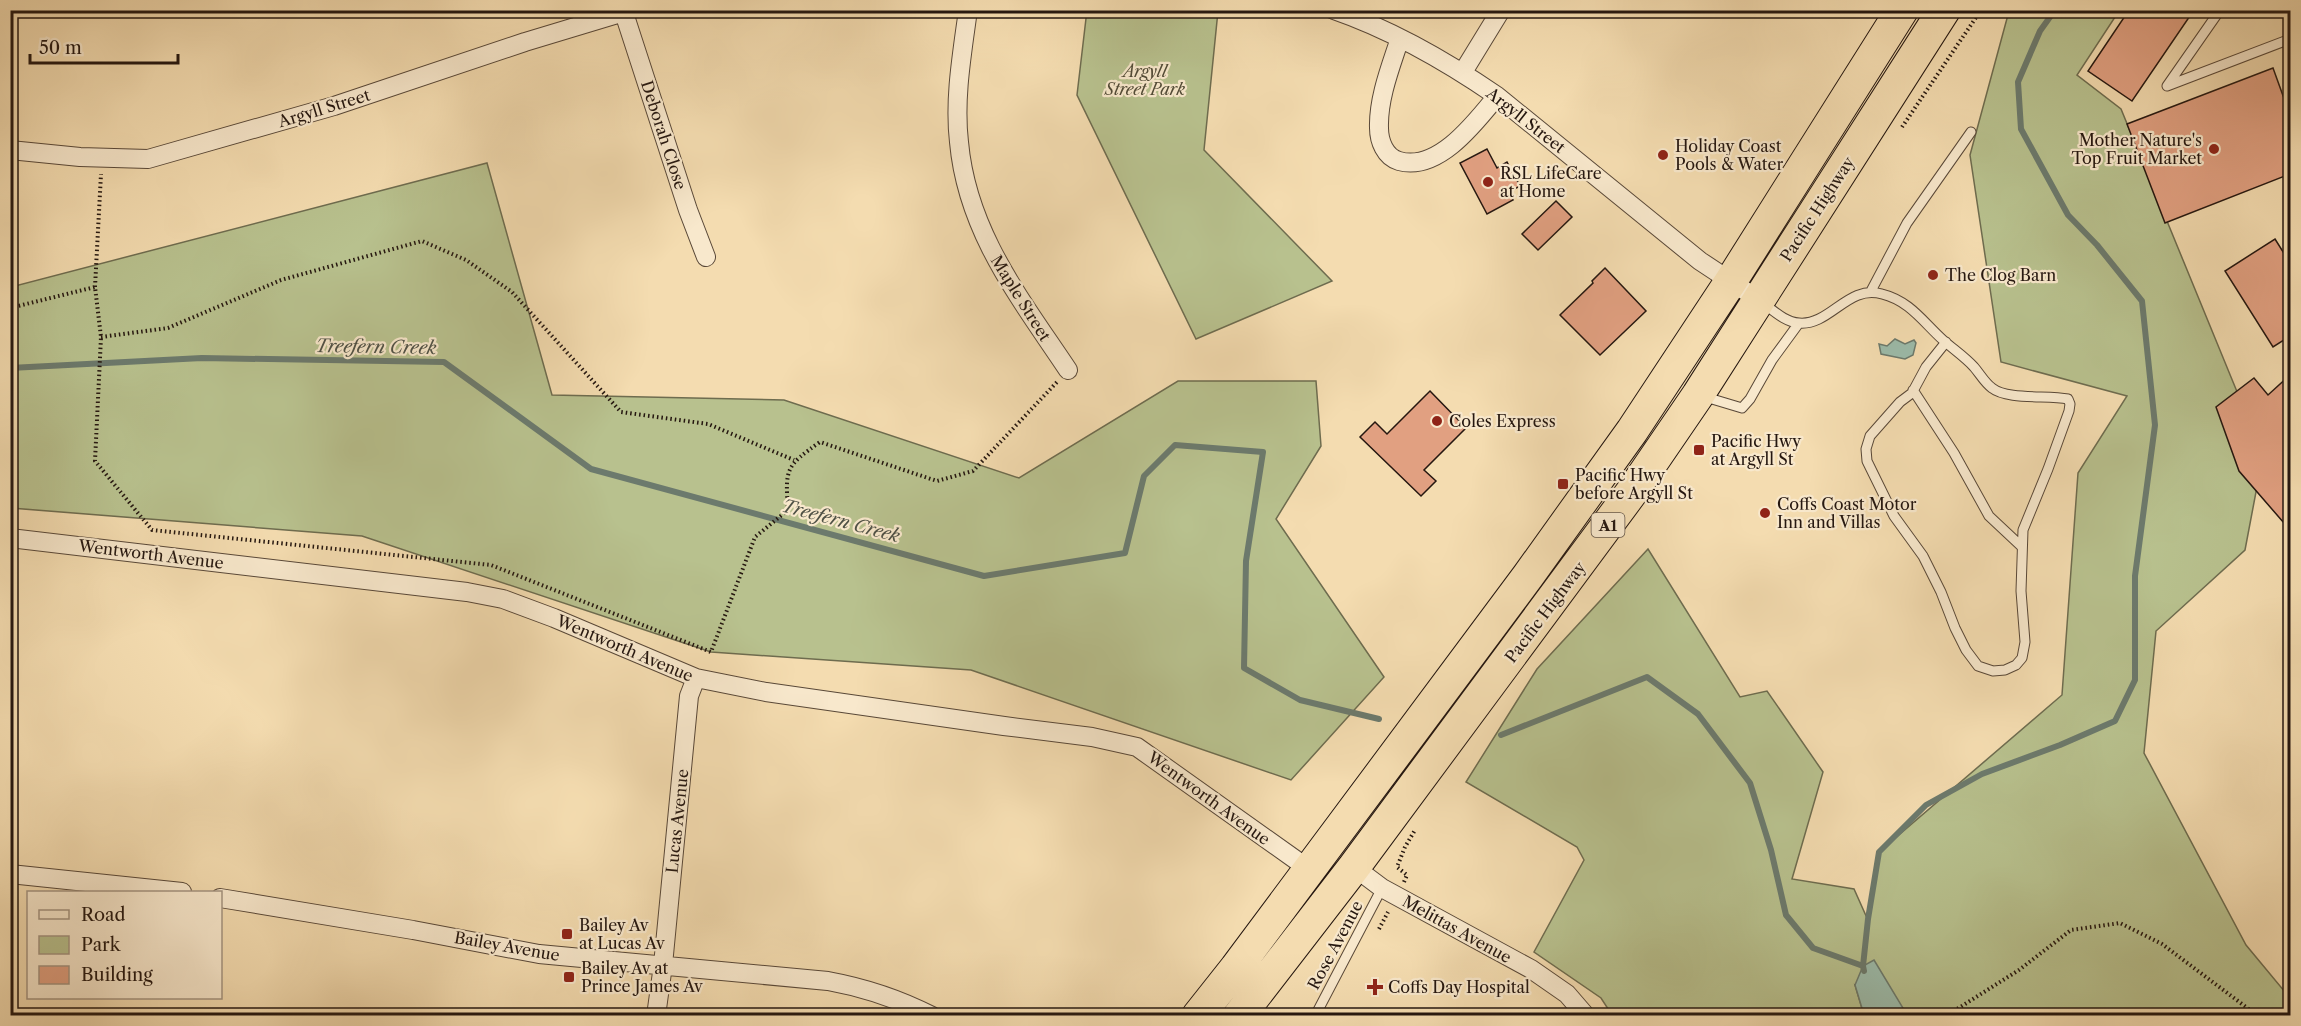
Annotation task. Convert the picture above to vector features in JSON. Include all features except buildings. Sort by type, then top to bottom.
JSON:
[{"type":"highway","name":"Pacific Highway","points":[[1198,1016],[1310,870],[1528,576],[1618,450],[1731,281],[1902,10]]},
{"type":"highway","name":"Pacific Highway","points":[[1239,1016],[1354,867],[1567,582],[1698,395],[1944,10]]},
{"type":"street","name":"Maple Street","points":[[968,10],[957,107],[958,143],[972,207],[997,263],[1068,370]]},
{"type":"street","name":"Argyll Street","points":[[1334,10],[1400,38],[1463,72],[1497,96],[1700,261],[1759,300]]},
{"type":"street","points":[[1463,72],[1502,10]]},
{"type":"street","name":"Argyll Street","points":[[10,150],[148,159],[334,106],[525,42],[627,12]]},
{"type":"street","name":"Deborah Close","points":[[627,12],[688,210],[706,257]]},
{"type":"street","points":[[1400,38],[1383,94],[1379,129],[1384,150],[1393,159],[1407,163],[1419,163],[1443,152],[1477,122],[1497,96]]},
{"type":"street","name":"Wentworth Avenue","points":[[10,538],[476,593],[502,599],[554,618],[696,678],[766,692],[1092,737],[1137,747],[1310,870]]},
{"type":"street","name":"Lucas Avenue","points":[[656,1016],[689,696],[696,678]]},
{"type":"street","name":"Melittas Avenue","points":[[1354,867],[1382,888],[1531,969],[1567,994],[1586,1016]]},
{"type":"street","points":[[10,874],[172,891]]},
{"type":"street","name":"Bailey Avenue","points":[[222,898],[413,930],[539,954],[828,981],[867,988],[910,1004],[932,1016]]},
{"type":"lane","points":[[2220,10],[2167,86],[2290,39]]},
{"type":"lane","points":[[1871,291],[1907,223],[1971,132]]},
{"type":"lane","points":[[1759,300],[1782,317],[1799,323],[1828,314],[1856,295],[1871,291],[1885,294],[1906,303],[1973,366],[1992,389],[2004,394],[2068,399],[2070,405],[2048,470],[2023,530],[2021,591],[2025,623],[2022,658],[2016,665],[2006,670],[1993,671],[1978,666],[1966,650],[1917,544],[1894,516],[1866,461],[1866,449],[1870,436],[1913,390],[1926,367],[1946,342]]},
{"type":"lane","points":[[1698,395],[1742,408],[1750,399],[1772,360],[1799,323]]},
{"type":"lane","points":[[1913,390],[1954,453],[1989,516],[2021,546]]},
{"type":"lane","name":"Rose Avenue","points":[[1315,1016],[1382,888]]},
{"type":"path","points":[[102,157],[95,287],[101,337],[95,461],[152,530],[491,565],[711,652],[755,537],[788,510],[786,478],[794,460],[820,442],[938,481],[973,471],[1068,370]]},
{"type":"path","points":[[101,337],[168,328],[281,280],[422,241],[466,260],[512,292],[621,412],[708,424],[794,460]]},
{"type":"path","points":[[10,308],[95,287]]},
{"type":"path","points":[[1946,1016],[2019,970],[2071,930],[2120,923],[2162,944],[2258,1016]]},
{"type":"green space","name":"Argyll Street Park","points":[[1087,10],[1218,11],[1204,150],[1332,281],[1196,339],[1077,95]]},
{"type":"green space","points":[[2009,11],[2119,11],[2077,75],[2121,109],[2263,455],[2245,550],[2156,631],[2144,753],[2246,945],[2290,998],[2290,1015],[1907,1015],[1855,985],[1864,1015],[1612,1015],[1601,998],[1534,952],[1584,860],[1577,847],[1466,782],[1537,669],[1648,549],[1740,697],[1767,691],[1823,772],[1792,879],[1854,889],[1867,918],[1879,852],[2062,695],[2078,473],[2127,396],[2001,362],[1970,155]]},
{"type":"green space","points":[[487,163],[552,395],[784,400],[1019,478],[1178,381],[1316,381],[1321,446],[1276,519],[1384,677],[1291,780],[971,670],[711,652],[362,536],[11,508],[11,287]]},
{"type":"shaded area","points":[[1895,339],[1905,344],[1914,340],[1916,343],[1913,355],[1905,359],[1881,354],[1879,344],[1887,346]]},
{"type":"shaded area","points":[[1874,960],[1907,1015],[1864,1015],[1855,985],[1863,966]]},
{"type":"waterway","points":[[1864,971],[1868,919],[1879,852],[1926,805],[1982,774],[2060,745],[2115,721],[2135,680],[2135,576],[2155,425],[2142,301],[2097,245],[2068,215],[2021,129],[2018,82],[2040,31],[2055,10]]},
{"type":"waterway","name":"Treefern Creek","points":[[10,368],[202,358],[444,362],[591,469],[984,576],[1125,553],[1144,476],[1175,445],[1263,452],[1246,561],[1244,668],[1300,700],[1379,719]]},
{"type":"waterway","points":[[1501,735],[1647,677],[1698,714],[1750,783],[1771,850],[1786,915],[1813,948],[1863,966]]},
{"type":"place","name":"Mother Nature's Top Fruit Market","points":[[2214,149]]},
{"type":"place","name":"Holiday Coast Pools & Water","points":[[1663,155]]},
{"type":"place","name":"RSL LifeCare at Home","points":[[1488,182]]},
{"type":"place","name":"The Clog Barn","points":[[1933,275]]},
{"type":"place","name":"Coles Express","points":[[1437,421]]},
{"type":"place","name":"Pacific Hwy at Argyll St","points":[[1699,450]]},
{"type":"place","name":"Pacific Hwy before Argyll St","points":[[1563,484]]},
{"type":"place","name":"Coffs Coast Motor Inn and Villas","points":[[1765,513]]},
{"type":"place","name":"Bailey Av at Lucas Av","points":[[567,934]]},
{"type":"place","name":"Bailey Av at Prince James Av","points":[[569,977]]},
{"type":"place","name":"Coffs Day Hospital","points":[[1375,987]]}]
